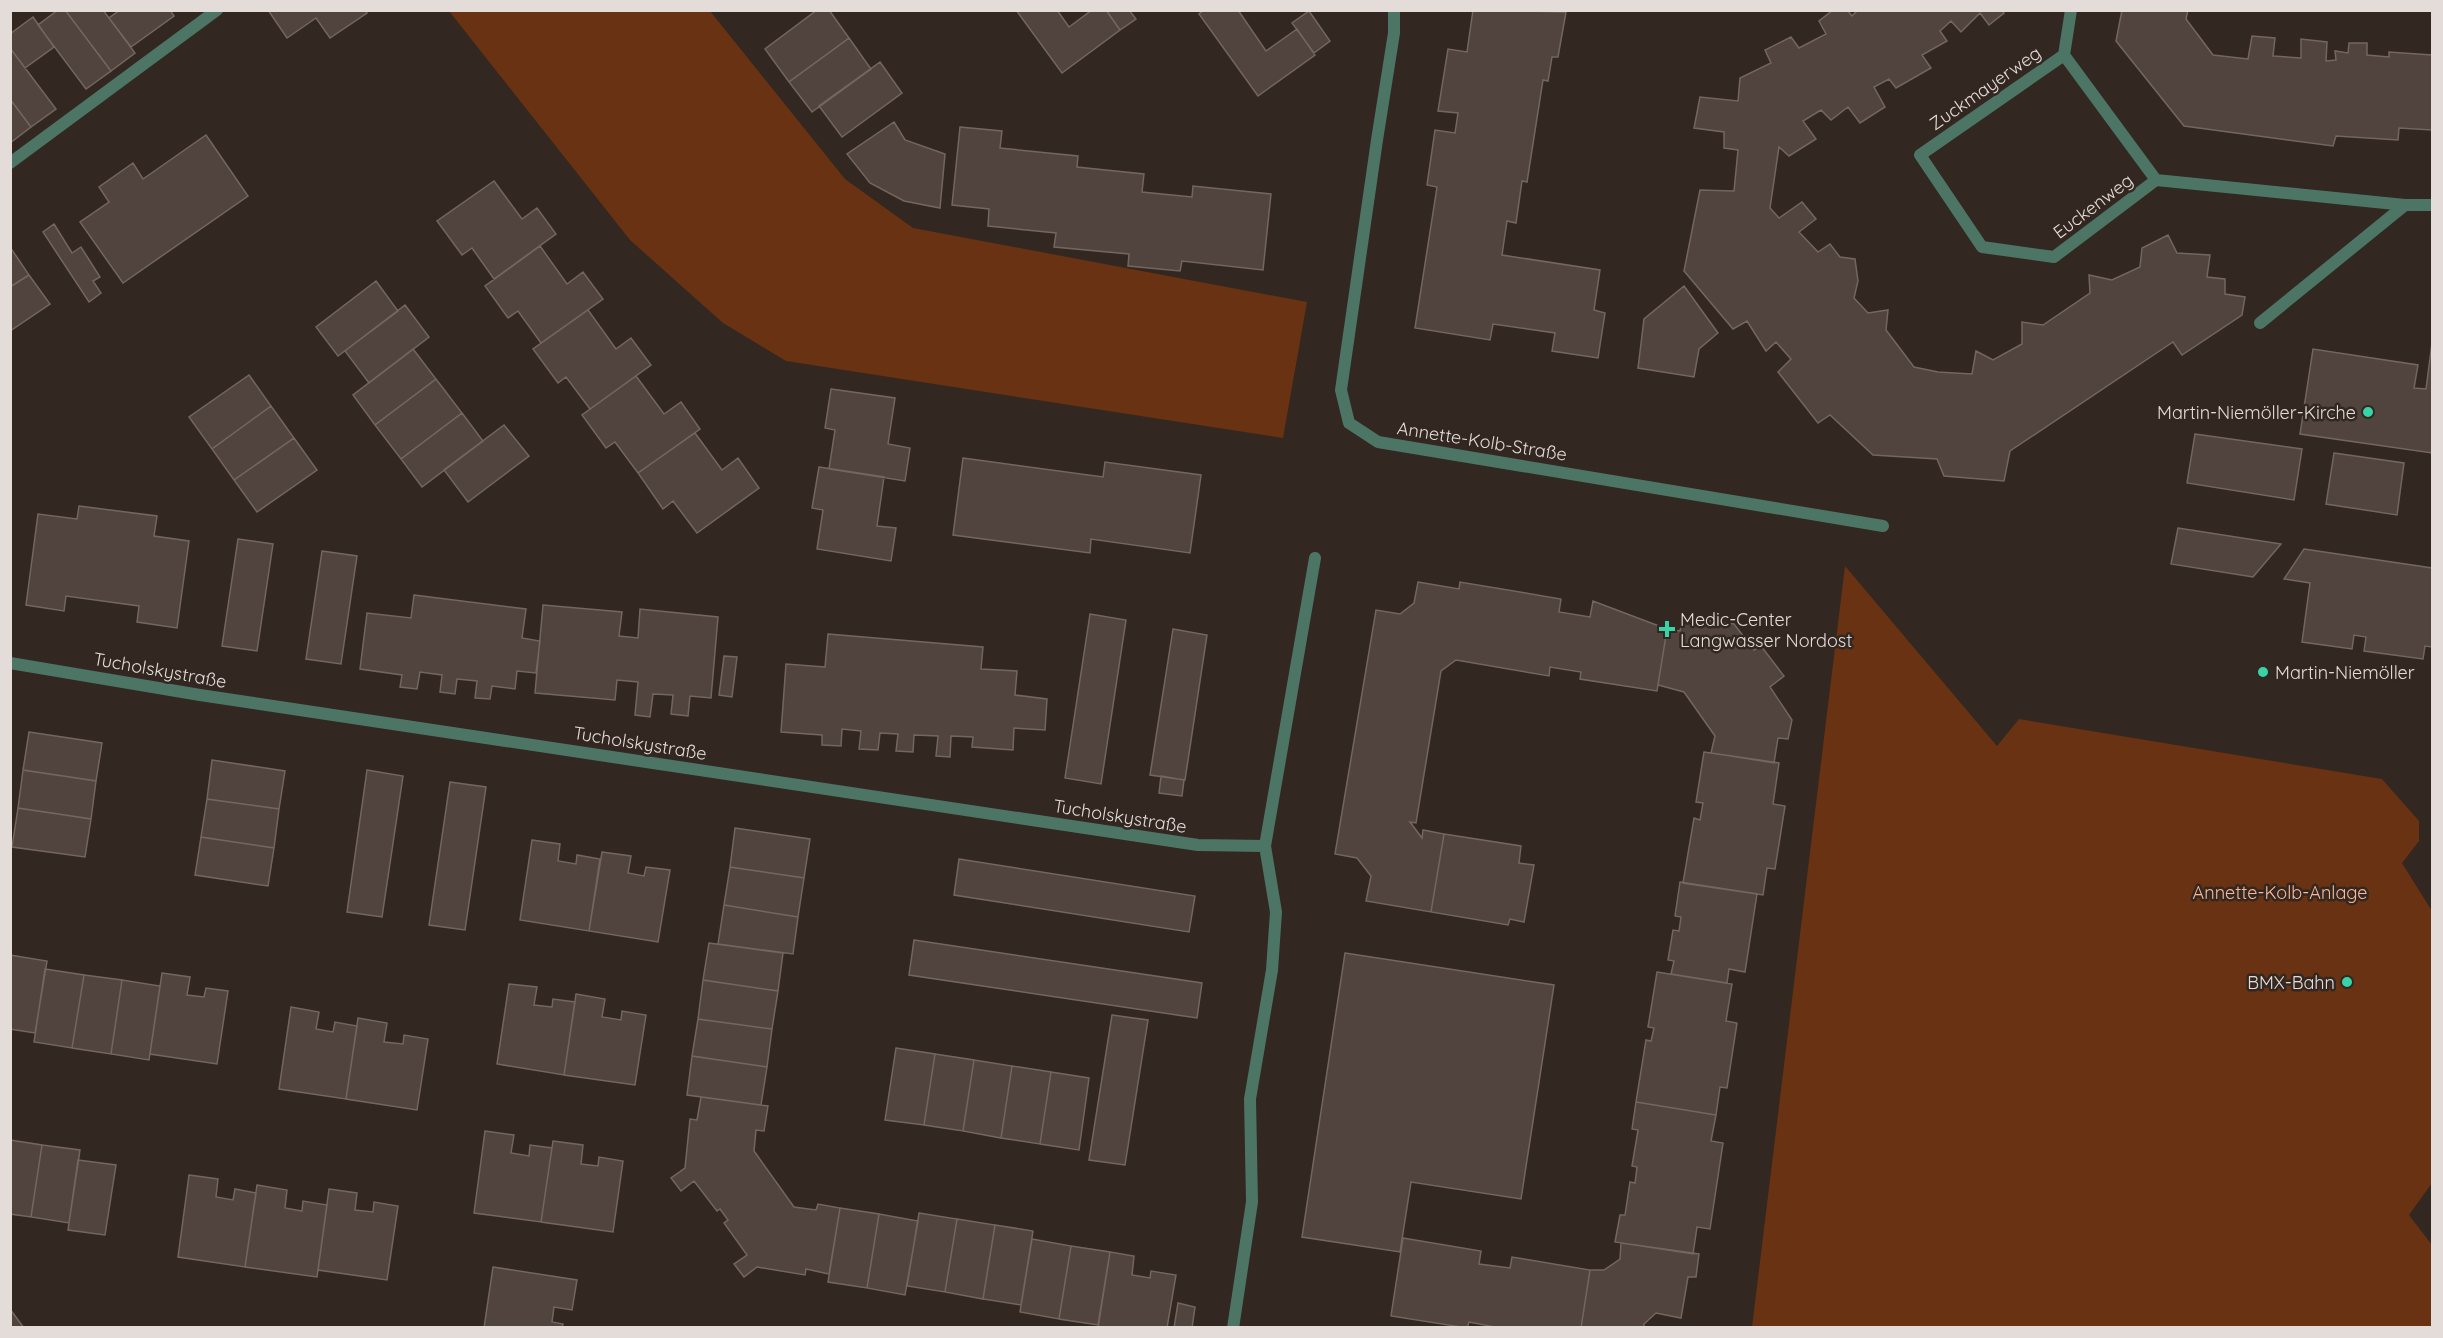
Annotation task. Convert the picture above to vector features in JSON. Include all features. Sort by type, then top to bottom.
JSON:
[{"type":"street","points":[[10,163],[217,10]]},
{"type":"street","name":"Annette-Kolb-Straße","points":[[1394,10],[1394,33],[1341,390],[1349,423],[1378,442],[1883,525]]},
{"type":"street","name":"Zuckmayerweg","points":[[1920,155],[2064,55],[2071,10]]},
{"type":"street","name":"Euckenweg","points":[[2064,55],[2156,180]]},
{"type":"street","name":"Euckenweg","points":[[1920,155],[1982,247],[2054,257],[2156,180],[2405,205],[2433,205]]},
{"type":"street","points":[[2260,323],[2405,205]]},
{"type":"street","points":[[1233,1328],[1252,1202],[1250,1099],[1272,970],[1276,912],[1265,846],[1315,558]]},
{"type":"street","name":"Tucholskystraße","points":[[10,663],[200,695],[1198,845],[1265,846]]},
{"type":"green space","points":[[449,11],[710,11],[845,179],[913,228],[1307,302],[1283,438],[786,361],[723,323],[630,240]]},
{"type":"green space","name":"Annette-Kolb-Anlage","points":[[1845,566],[1997,746],[2019,719],[2382,779],[2419,821],[2419,841],[2402,863],[2432,911],[2432,1183],[2409,1215],[2432,1245],[2432,1327],[1752,1327]]},
{"type":"building","points":[[58,10],[65,10],[111,71],[86,89],[38,25]]},
{"type":"building","points":[[65,10],[103,10],[135,53],[111,71]]},
{"type":"building","points":[[120,10],[170,10],[174,16],[131,47],[109,18]]},
{"type":"building","points":[[268,10],[365,10],[367,13],[330,38],[316,18],[287,38]]},
{"type":"building","points":[[817,10],[829,10],[849,38],[789,82],[765,49]]},
{"type":"building","points":[[1016,10],[1057,10],[1069,27],[1092,10],[1106,10],[1120,30],[1062,73]]},
{"type":"building","points":[[1106,10],[1129,10],[1136,19],[1120,30]]},
{"type":"building","points":[[1204,10],[1238,10],[1266,51],[1297,29],[1315,55],[1258,96],[1199,14]]},
{"type":"building","points":[[1473,10],[1566,12],[1558,57],[1552,57],[1548,81],[1543,80],[1527,182],[1522,181],[1516,223],[1507,221],[1502,255],[1600,270],[1594,310],[1605,313],[1598,358],[1552,351],[1555,333],[1493,324],[1490,340],[1415,328],[1437,187],[1427,185],[1435,130],[1455,133],[1458,113],[1438,111],[1448,49],[1467,52]]},
{"type":"building","points":[[1833,10],[1847,10],[1852,16],[1858,10],[2002,10],[2004,13],[1989,25],[1980,13],[1961,32],[1951,21],[1940,31],[1947,41],[1922,55],[1931,68],[1896,88],[1889,79],[1874,87],[1885,107],[1860,123],[1848,107],[1831,120],[1821,110],[1803,121],[1816,139],[1789,156],[1779,147],[1770,208],[1779,218],[1802,202],[1816,219],[1799,232],[1818,252],[1830,244],[1840,257],[1855,259],[1858,281],[1854,298],[1868,313],[1888,310],[1886,330],[1914,367],[1938,372],[1972,374],[1976,351],[1993,360],[2022,344],[2022,322],[2043,325],[2090,293],[2089,275],[2112,280],[2140,267],[2142,248],[2168,235],[2177,253],[2210,255],[2207,277],[2225,279],[2225,294],[2245,297],[2242,315],[2182,355],[2173,342],[2010,451],[2004,481],[1944,476],[1937,459],[1873,455],[1830,415],[1818,423],[1778,372],[1791,359],[1776,342],[1766,351],[1747,321],[1733,329],[1684,271],[1700,190],[1734,191],[1738,150],[1724,148],[1724,132],[1694,128],[1700,97],[1738,101],[1740,78],[1771,63],[1765,50],[1791,37],[1799,48],[1826,34],[1819,21]]},
{"type":"building","points":[[2122,10],[2188,10],[2186,19],[2213,55],[2248,59],[2252,36],[2275,38],[2273,56],[2301,58],[2301,39],[2327,42],[2326,61],[2336,60],[2335,51],[2348,53],[2349,43],[2367,43],[2367,55],[2389,57],[2389,52],[2432,55],[2432,130],[2399,128],[2398,140],[2336,136],[2333,146],[2184,126],[2116,41]]},
{"type":"building","points":[[1309,11],[1330,41],[1314,53],[1292,23]]},
{"type":"building","points":[[33,17],[54,47],[25,68],[10,48],[10,34]]},
{"type":"building","points":[[849,38],[871,69],[812,112],[789,82]]},
{"type":"building","points":[[10,48],[56,109],[31,127],[10,99]]},
{"type":"building","points":[[880,62],[902,93],[842,137],[819,106]]},
{"type":"building","points":[[10,99],[31,127],[10,143]]},
{"type":"building","points":[[894,122],[905,140],[945,154],[940,208],[904,201],[870,183],[847,154]]},
{"type":"building","points":[[960,127],[1002,131],[1000,148],[1078,156],[1077,167],[1144,174],[1142,192],[1192,197],[1193,186],[1271,194],[1263,270],[1182,261],[1180,271],[1128,266],[1129,254],[1054,247],[1056,233],[988,226],[989,209],[952,205]]},
{"type":"building","points":[[206,135],[248,196],[123,283],[80,222],[109,202],[99,187],[133,163],[143,179]]},
{"type":"building","points":[[494,181],[522,219],[537,208],[556,234],[494,279],[472,248],[462,255],[437,221]]},
{"type":"building","points":[[54,224],[72,253],[81,247],[100,277],[93,281],[101,293],[89,302],[43,232]]},
{"type":"building","points":[[540,246],[567,284],[583,272],[603,299],[541,343],[518,311],[508,318],[485,286]]},
{"type":"building","points":[[10,247],[29,275],[10,287]]},
{"type":"building","points":[[29,275],[50,304],[10,331],[10,287]]},
{"type":"building","points":[[376,281],[398,311],[338,356],[316,327]]},
{"type":"building","points":[[1684,286],[1718,333],[1699,349],[1694,377],[1638,368],[1644,319]]},
{"type":"building","points":[[405,305],[429,337],[369,383],[345,351]]},
{"type":"building","points":[[588,310],[616,349],[631,338],[651,365],[590,409],[566,377],[558,383],[533,349]]},
{"type":"building","name":"Martin-Niemöller-Kirche","points":[[2432,343],[2432,453],[2300,434],[2313,349],[2418,365],[2414,388],[2426,389]]},
{"type":"building","points":[[413,349],[436,379],[375,425],[353,395]]},
{"type":"building","points":[[249,375],[271,406],[212,449],[189,417]]},
{"type":"building","points":[[636,376],[664,414],[681,402],[700,429],[638,473],[615,442],[606,448],[582,415]]},
{"type":"building","points":[[436,379],[462,413],[401,459],[375,425]]},
{"type":"building","points":[[831,389],[895,398],[888,444],[910,448],[905,481],[829,469],[835,430],[825,428]]},
{"type":"building","points":[[271,406],[294,438],[234,480],[212,449]]},
{"type":"building","points":[[462,413],[483,441],[422,487],[401,459]]},
{"type":"building","points":[[504,425],[529,456],[468,502],[444,470]]},
{"type":"building","points":[[695,433],[722,470],[738,458],[759,488],[697,533],[673,501],[663,509],[638,473]]},
{"type":"building","points":[[2195,434],[2302,449],[2294,500],[2187,483]]},
{"type":"building","points":[[294,438],[317,470],[257,512],[234,480]]},
{"type":"building","points":[[2334,453],[2404,463],[2397,515],[2326,504]]},
{"type":"building","points":[[963,458],[1103,477],[1105,462],[1201,475],[1190,553],[1091,539],[1090,553],[953,535]]},
{"type":"building","points":[[819,467],[884,477],[877,526],[896,528],[891,561],[817,549],[823,510],[812,508]]},
{"type":"building","points":[[79,506],[157,516],[154,536],[189,541],[177,628],[137,622],[139,606],[66,596],[64,611],[26,605],[38,514],[77,519]]},
{"type":"building","points":[[2178,528],[2281,544],[2253,577],[2171,564]]},
{"type":"building","points":[[238,539],[273,544],[257,651],[222,646]]},
{"type":"building","points":[[2304,549],[2432,568],[2432,647],[2425,646],[2423,659],[2364,651],[2366,637],[2354,635],[2352,649],[2302,642],[2310,583],[2284,579]]},
{"type":"building","points":[[322,551],[357,556],[341,664],[306,659]]},
{"type":"building","points":[[1418,582],[1459,589],[1460,582],[1561,599],[1559,612],[1590,617],[1593,601],[1667,629],[1657,691],[1580,679],[1581,672],[1550,667],[1549,676],[1456,660],[1441,671],[1416,823],[1410,822],[1422,838],[1423,830],[1444,834],[1431,912],[1366,901],[1371,876],[1357,858],[1335,854],[1376,610],[1400,614],[1414,603]]},
{"type":"building","points":[[414,595],[526,609],[522,638],[540,641],[536,673],[517,671],[515,689],[492,686],[490,699],[475,698],[477,681],[457,679],[455,694],[440,692],[442,675],[420,672],[417,689],[400,687],[402,675],[360,669],[367,613],[411,618]]},
{"type":"building","points":[[543,605],[622,612],[619,636],[638,638],[640,609],[718,617],[711,698],[690,696],[688,716],[671,714],[673,695],[653,694],[650,717],[635,715],[638,682],[617,680],[615,700],[535,693]]},
{"type":"building","points":[[1090,614],[1126,620],[1101,784],[1065,778]]},
{"type":"building","points":[[1683,617],[1734,624],[1754,650],[1761,646],[1784,676],[1770,687],[1792,720],[1788,739],[1778,738],[1774,763],[1711,753],[1715,736],[1684,692],[1658,685],[1667,629],[1680,631]]},
{"type":"building","points":[[1173,629],[1207,635],[1185,780],[1150,775]]},
{"type":"building","points":[[828,634],[983,647],[981,669],[1017,671],[1015,695],[1047,699],[1045,730],[1014,728],[1013,750],[972,747],[973,737],[951,736],[950,757],[936,756],[938,736],[914,735],[913,752],[896,751],[898,734],[880,733],[878,750],[859,749],[861,731],[842,729],[841,746],[822,745],[822,735],[781,732],[786,664],[825,667]]},
{"type":"building","points":[[724,656],[737,657],[732,697],[719,695]]},
{"type":"building","points":[[29,732],[102,743],[96,781],[23,770]]},
{"type":"building","points":[[1704,752],[1779,763],[1773,804],[1785,806],[1775,869],[1767,868],[1763,895],[1683,883],[1694,818],[1700,820],[1703,803],[1696,802]]},
{"type":"building","points":[[212,760],[285,771],[279,809],[207,799]]},
{"type":"building","points":[[23,770],[96,781],[91,819],[18,808]]},
{"type":"building","points":[[367,770],[403,776],[382,917],[347,912]]},
{"type":"building","points":[[1161,776],[1184,780],[1182,796],[1159,793]]},
{"type":"building","points":[[450,782],[486,787],[465,930],[429,925]]},
{"type":"building","points":[[207,799],[279,809],[274,848],[201,837]]},
{"type":"building","points":[[18,808],[91,819],[85,857],[12,847]]},
{"type":"building","points":[[735,828],[810,839],[804,878],[730,867]]},
{"type":"building","points":[[1444,834],[1521,846],[1519,863],[1534,865],[1524,922],[1510,919],[1508,925],[1431,912]]},
{"type":"building","points":[[201,837],[274,848],[268,886],[195,875]]},
{"type":"building","points":[[532,840],[560,844],[558,861],[576,864],[577,855],[600,859],[589,931],[520,920]]},
{"type":"building","points":[[602,852],[631,856],[628,873],[644,876],[646,867],[670,870],[658,942],[589,931]]},
{"type":"building","points":[[959,859],[1195,896],[1189,932],[954,895]]},
{"type":"building","points":[[730,867],[804,878],[798,917],[724,905]]},
{"type":"building","points":[[1680,882],[1757,894],[1745,972],[1729,969],[1727,983],[1671,974],[1674,961],[1668,960],[1673,930],[1679,931],[1681,917],[1675,916]]},
{"type":"building","points":[[724,905],[798,917],[793,954],[718,944]]},
{"type":"building","points":[[914,940],[1202,983],[1197,1018],[909,975]]},
{"type":"building","points":[[709,943],[783,953],[778,991],[703,980]]},
{"type":"building","points":[[1345,953],[1554,985],[1521,1199],[1411,1182],[1400,1252],[1302,1237]]},
{"type":"building","points":[[10,955],[47,961],[35,1033],[10,1029]]},
{"type":"building","points":[[45,969],[84,975],[72,1048],[34,1042]]},
{"type":"building","points":[[1657,972],[1732,984],[1726,1021],[1737,1023],[1727,1088],[1720,1087],[1716,1115],[1636,1102],[1646,1040],[1651,1041],[1654,1028],[1648,1027]]},
{"type":"building","points":[[162,973],[190,977],[187,995],[204,997],[206,988],[228,991],[217,1064],[150,1054]]},
{"type":"building","points":[[84,975],[122,980],[111,1054],[72,1048]]},
{"type":"building","points":[[122,980],[160,986],[149,1060],[111,1054]]},
{"type":"building","points":[[703,980],[778,991],[772,1029],[698,1019]]},
{"type":"building","points":[[509,984],[537,987],[534,1005],[552,1007],[553,999],[575,1002],[564,1075],[497,1064]]},
{"type":"building","points":[[576,994],[605,999],[602,1017],[621,1020],[622,1011],[646,1015],[635,1085],[564,1075]]},
{"type":"building","points":[[291,1007],[319,1012],[316,1029],[333,1032],[335,1022],[357,1026],[346,1099],[279,1089]]},
{"type":"building","points":[[1112,1015],[1148,1020],[1125,1165],[1089,1160]]},
{"type":"building","points":[[358,1018],[387,1023],[384,1042],[403,1044],[404,1035],[428,1039],[417,1110],[346,1099]]},
{"type":"building","points":[[698,1019],[772,1029],[767,1067],[692,1056]]},
{"type":"building","points":[[896,1048],[935,1054],[924,1125],[885,1120]]},
{"type":"building","points":[[935,1054],[974,1060],[963,1131],[924,1125]]},
{"type":"building","points":[[692,1056],[767,1067],[761,1105],[687,1095]]},
{"type":"building","points":[[974,1060],[1012,1066],[1001,1138],[963,1131]]},
{"type":"building","points":[[1012,1066],[1051,1072],[1040,1144],[1001,1138]]},
{"type":"building","points":[[1051,1072],[1089,1078],[1079,1150],[1040,1144]]},
{"type":"building","points":[[701,1097],[768,1106],[764,1131],[756,1130],[754,1151],[794,1207],[816,1210],[818,1204],[840,1208],[829,1274],[806,1269],[805,1275],[757,1267],[744,1277],[734,1264],[747,1255],[724,1223],[728,1220],[720,1209],[717,1211],[694,1181],[681,1191],[671,1178],[685,1168],[690,1119],[697,1120]]},
{"type":"building","points":[[1636,1102],[1716,1115],[1711,1141],[1723,1143],[1710,1229],[1697,1227],[1693,1254],[1615,1242],[1620,1215],[1625,1215],[1630,1182],[1635,1183],[1637,1167],[1632,1166],[1638,1130],[1632,1129]]},
{"type":"building","points":[[485,1131],[514,1135],[511,1153],[529,1156],[530,1145],[552,1148],[541,1222],[474,1213]]},
{"type":"building","points":[[10,1140],[42,1145],[31,1217],[10,1214]]},
{"type":"building","points":[[553,1141],[583,1145],[581,1164],[598,1166],[599,1157],[623,1161],[613,1232],[541,1222]]},
{"type":"building","points":[[42,1145],[80,1150],[69,1223],[31,1217]]},
{"type":"building","points":[[78,1160],[116,1165],[105,1235],[68,1230]]},
{"type":"building","points":[[189,1175],[218,1179],[216,1197],[233,1200],[235,1189],[256,1193],[245,1267],[178,1257]]},
{"type":"building","points":[[257,1185],[287,1190],[285,1208],[302,1211],[303,1201],[327,1205],[317,1277],[245,1267]]},
{"type":"building","points":[[329,1189],[357,1193],[355,1210],[373,1212],[374,1202],[398,1206],[387,1280],[318,1270]]},
{"type":"building","points":[[840,1208],[879,1214],[867,1288],[828,1282]]},
{"type":"building","points":[[919,1213],[957,1219],[945,1292],[907,1286]]},
{"type":"building","points":[[879,1214],[918,1221],[905,1295],[867,1288]]},
{"type":"building","points":[[957,1219],[995,1225],[983,1299],[945,1292]]},
{"type":"building","points":[[995,1225],[1033,1231],[1021,1305],[983,1299]]},
{"type":"building","points":[[1403,1238],[1481,1251],[1479,1264],[1510,1268],[1512,1257],[1590,1270],[1581,1328],[1500,1328],[1469,1322],[1467,1328],[1391,1316]]},
{"type":"building","points":[[1032,1239],[1071,1246],[1059,1319],[1020,1312]]},
{"type":"building","points":[[1621,1243],[1699,1254],[1696,1277],[1688,1277],[1681,1318],[1656,1313],[1644,1324],[1644,1328],[1581,1328],[1590,1270],[1604,1270],[1620,1259]]},
{"type":"building","points":[[1071,1246],[1110,1252],[1098,1325],[1059,1319]]},
{"type":"building","points":[[1110,1252],[1134,1256],[1132,1275],[1150,1278],[1151,1271],[1176,1275],[1167,1328],[1098,1328]]},
{"type":"building","points":[[493,1267],[577,1280],[572,1310],[554,1307],[552,1322],[563,1324],[562,1328],[484,1328]]},
{"type":"building","points":[[1178,1303],[1195,1307],[1192,1328],[1174,1328]]},
{"type":"building","points":[[10,1309],[24,1328],[10,1328]]},
{"type":"place","name":"Martin-Niemöller-Kirche","points":[[2368,412]]},
{"type":"place","name":"Medic-Center Langwasser Nordost","points":[[1667,629]]},
{"type":"place","name":"Martin-Niemöller","points":[[2263,672]]},
{"type":"place","name":"BMX-Bahn","points":[[2347,982]]}]
